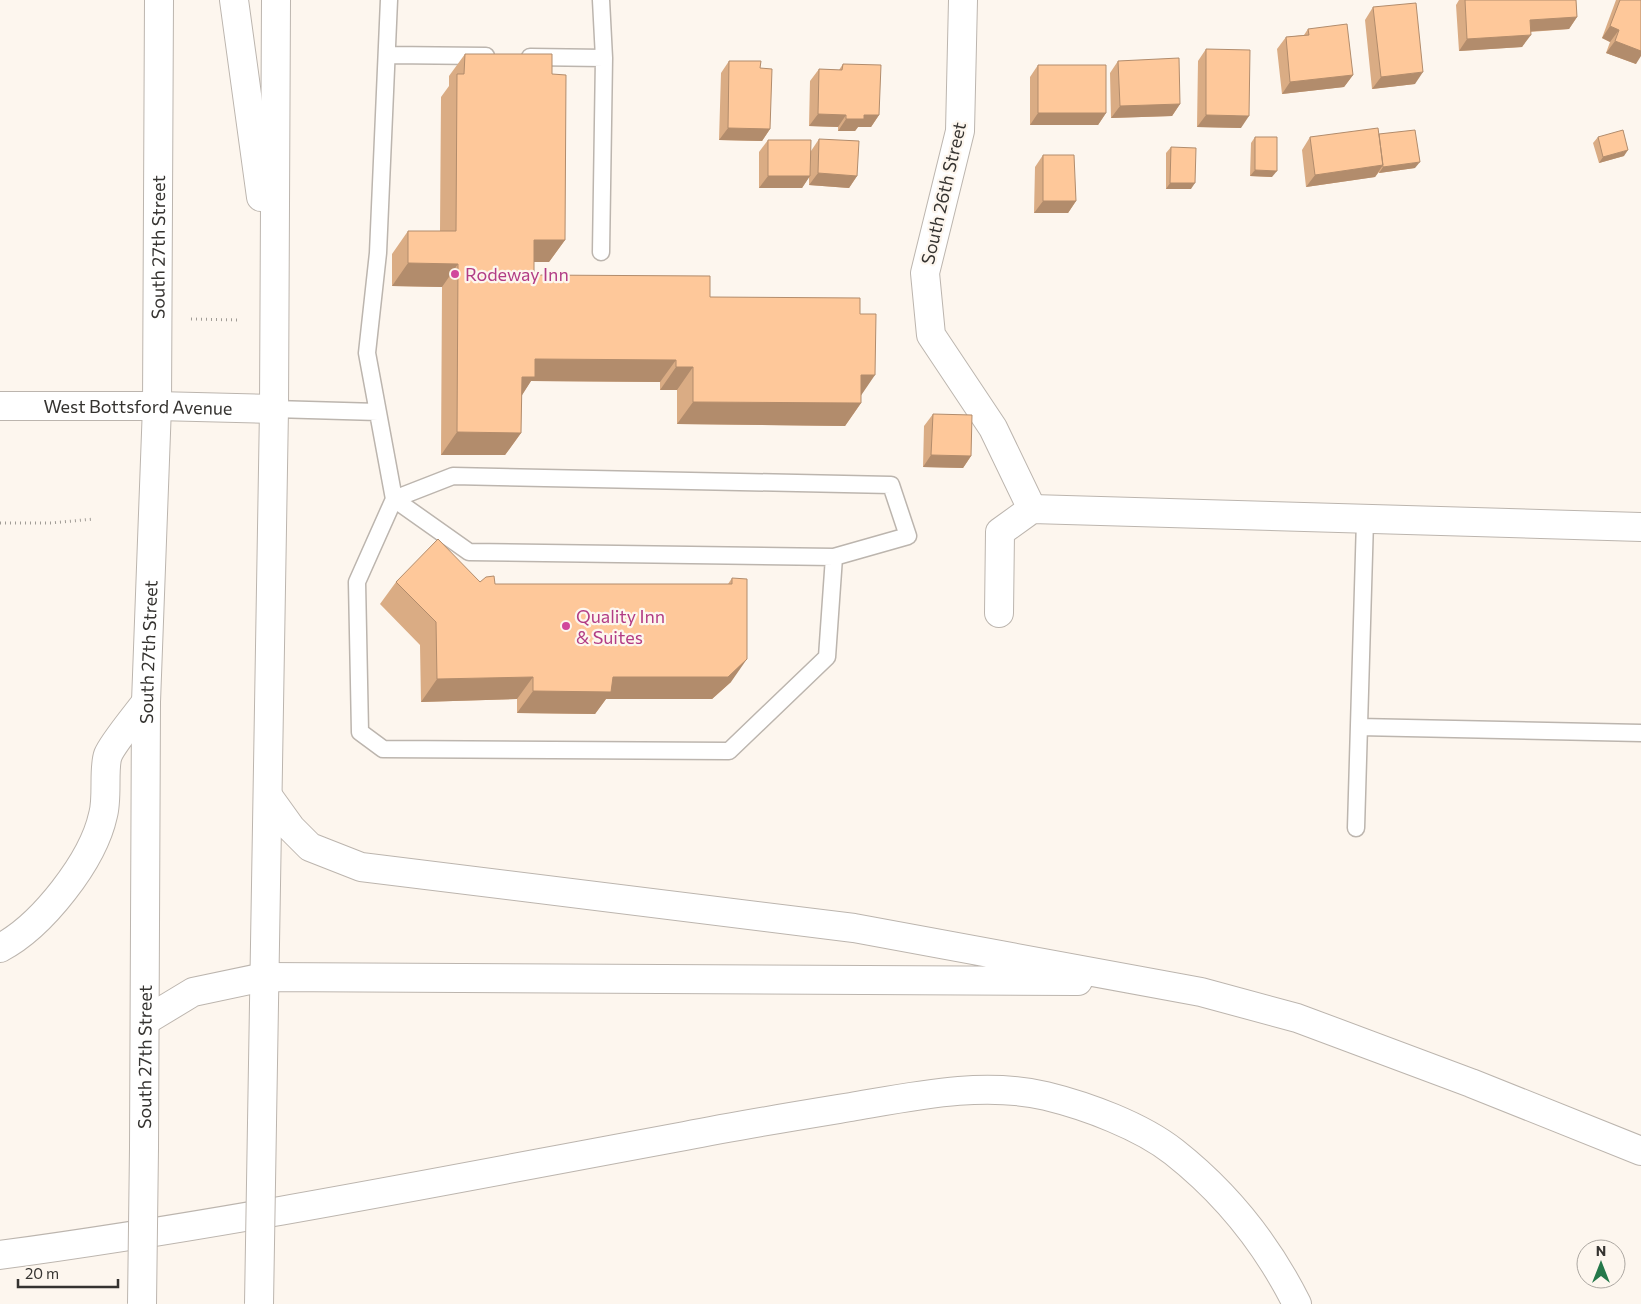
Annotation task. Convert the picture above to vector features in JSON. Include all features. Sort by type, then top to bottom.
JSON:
[{"type":"main road","name":"South 27th Street","points":[[142,1304],[146,702],[157,406],[159,0]]},
{"type":"main road","points":[[234,0],[274,298]]},
{"type":"main road","points":[[259,1304],[274,409],[276,0]]},
{"type":"main road","name":"South 26th Street","points":[[962,0],[960,131],[924,273],[931,335],[993,428],[1032,509]]},
{"type":"main road","name":"West Bottsford Avenue","points":[[0,406],[157,406],[274,409]]},
{"type":"main road","points":[[999,613],[1000,532],[1032,509],[1641,527]]},
{"type":"main road","points":[[0,948],[45,911],[64,890],[82,861],[98,833],[104,814],[108,755],[146,702]]},
{"type":"main road","points":[[268,796],[291,828],[310,847],[361,867],[854,928],[1201,992],[1297,1018],[1477,1085],[1641,1151]]},
{"type":"main road","points":[[145,1021],[193,992],[264,977],[1068,980],[1201,992]]},
{"type":"main road","points":[[0,1255],[193,1227],[709,1131],[939,1092],[1000,1090],[1043,1095],[1088,1108],[1139,1132],[1173,1151],[1225,1199],[1262,1244],[1285,1280],[1297,1304]]},
{"type":"lane","points":[[389,0],[378,253],[367,353],[394,499],[357,582],[360,732],[382,749],[729,752],[827,657],[834,557]]},
{"type":"lane","points":[[601,252],[604,58],[602,0]]},
{"type":"lane","points":[[388,55],[604,58]]},
{"type":"lane","points":[[274,409],[378,412]]},
{"type":"lane","points":[[453,476],[891,485],[908,536],[834,557],[469,552],[394,499],[453,476]]},
{"type":"lane","points":[[1356,828],[1365,520]]},
{"type":"lane","points":[[1359,727],[1641,733]]},
{"type":"path","points":[[191,319],[239,320]]},
{"type":"path","points":[[0,523],[51,523],[94,518]]},
{"type":"building","points":[[1465,0],[1576,0],[1577,17],[1530,20],[1531,35],[1467,39]]},
{"type":"building","points":[[1620,0],[1641,0],[1641,51],[1615,41],[1619,30],[1610,26]]},
{"type":"building","points":[[1416,3],[1423,72],[1381,77],[1373,7]]},
{"type":"building","points":[[1347,24],[1353,75],[1290,82],[1286,37],[1309,35],[1308,29]]},
{"type":"building","points":[[1206,49],[1250,50],[1249,116],[1206,115]]},
{"type":"building","name":"Rodeway Inn","points":[[465,54],[552,54],[552,74],[566,75],[565,240],[534,240],[534,275],[710,276],[710,297],[860,298],[860,314],[876,314],[875,375],[861,375],[861,403],[693,402],[693,367],[676,367],[676,360],[535,359],[535,377],[522,377],[521,433],[457,432],[458,264],[408,263],[408,231],[456,231],[457,74],[464,74]]},
{"type":"building","points":[[1179,58],[1180,104],[1120,106],[1118,61]]},
{"type":"building","points":[[729,61],[761,61],[760,68],[772,69],[770,129],[728,128]]},
{"type":"building","points":[[843,64],[881,65],[879,115],[864,115],[864,119],[846,119],[846,115],[818,114],[819,69],[842,70]]},
{"type":"building","points":[[1038,65],[1106,65],[1106,113],[1038,113]]},
{"type":"building","points":[[1378,128],[1383,165],[1315,175],[1310,137]]},
{"type":"building","points":[[1415,130],[1420,162],[1383,167],[1379,134]]},
{"type":"building","points":[[1623,130],[1628,150],[1603,157],[1598,137]]},
{"type":"building","points":[[1255,137],[1277,137],[1277,171],[1255,170]]},
{"type":"building","points":[[819,139],[859,141],[857,176],[818,173]]},
{"type":"building","points":[[768,140],[811,140],[810,176],[768,176]]},
{"type":"building","points":[[1171,147],[1196,148],[1195,183],[1170,183]]},
{"type":"building","points":[[1043,155],[1074,155],[1076,201],[1043,201]]},
{"type":"building","points":[[933,414],[972,415],[971,456],[931,455]]},
{"type":"building","name":"Quality Inn & Suites","points":[[438,539],[480,582],[486,577],[494,576],[495,584],[732,584],[732,578],[747,579],[747,659],[728,677],[613,677],[611,692],[533,691],[533,677],[437,679],[436,622],[396,582]]},
{"type":"place","name":"Rodeway Inn","points":[[455,274]]},
{"type":"place","name":"Quality Inn & Suites","points":[[566,626]]}]
